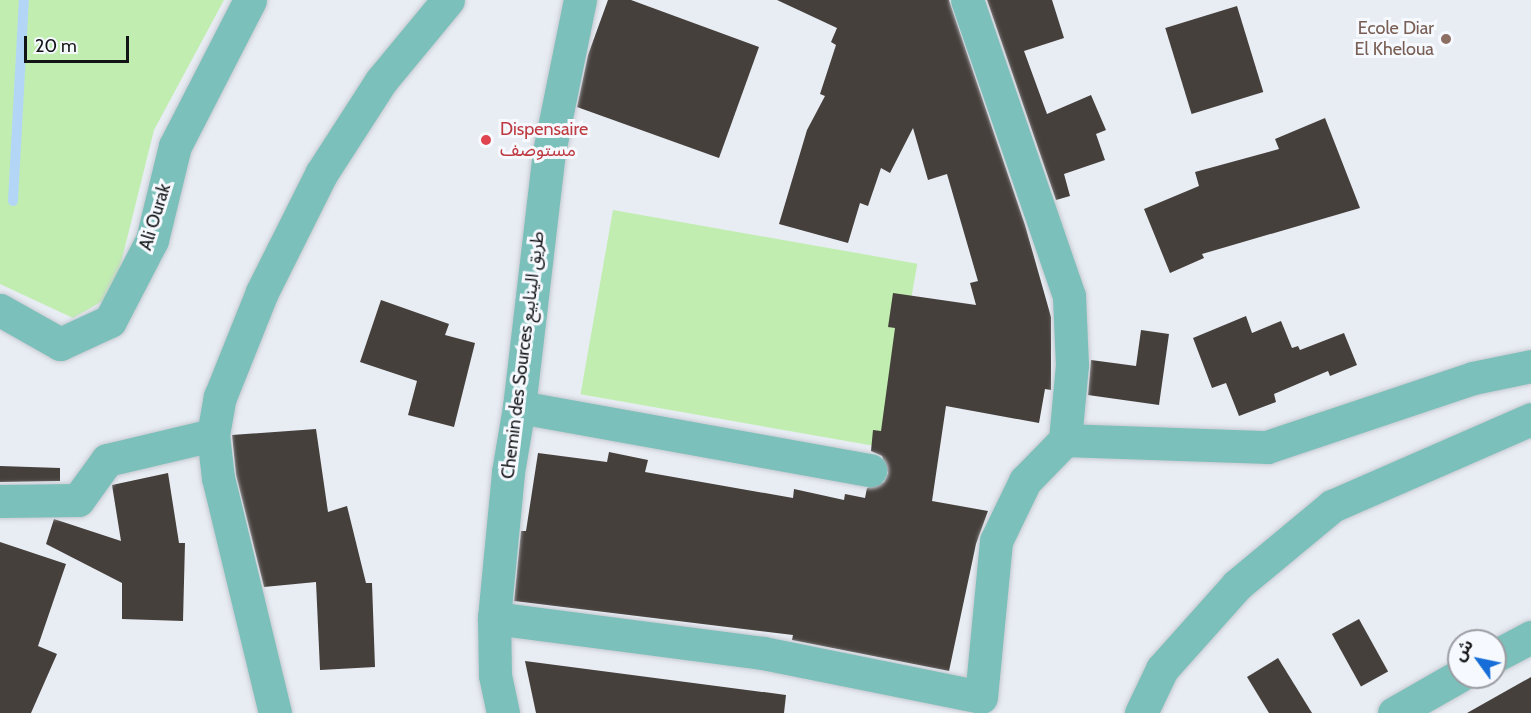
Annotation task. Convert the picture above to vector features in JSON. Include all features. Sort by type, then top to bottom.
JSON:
[{"type":"street","name":"Ali Ourak","points":[[0,310],[60,344],[110,321],[152,240],[175,146],[234,25],[250,0]]},
{"type":"street","points":[[274,713],[218,478],[213,435],[220,397],[262,292],[321,174],[381,81],[448,0]]},
{"type":"street","name":"Chemin des Sources طريق الينابيع","points":[[502,713],[495,675],[494,618],[508,472],[519,407],[549,152],[580,0]]},
{"type":"street","points":[[494,618],[763,653],[981,697],[996,541],[1025,481],[1065,440],[1072,365],[1069,296],[967,0]]},
{"type":"street","points":[[1065,440],[1267,447],[1473,378],[1531,366]]},
{"type":"street","points":[[519,407],[870,471]]},
{"type":"street","points":[[1142,713],[1162,669],[1237,585],[1332,506],[1531,419]]},
{"type":"street","points":[[0,501],[78,500],[107,460],[213,435]]},
{"type":"street","points":[[1507,650],[1531,637]]},
{"type":"street","points":[[1394,713],[1447,683]]},
{"type":"green space","points":[[0,0],[224,0],[154,130],[113,295],[73,318],[0,284]]},
{"type":"green space","points":[[613,210],[917,264],[885,448],[581,394]]},
{"type":"building","points":[[608,0],[631,0],[759,47],[719,158],[577,107],[588,55]]},
{"type":"building","points":[[777,0],[949,0],[1025,225],[1051,317],[1051,390],[1045,389],[1039,423],[946,406],[932,501],[988,511],[976,544],[949,671],[792,640],[793,635],[514,601],[521,531],[526,531],[538,453],[607,462],[609,452],[648,460],[645,472],[793,498],[794,489],[844,500],[845,494],[865,498],[867,488],[884,482],[888,473],[882,456],[871,451],[873,430],[881,431],[895,328],[888,327],[893,293],[976,305],[970,283],[978,281],[947,174],[928,180],[913,128],[890,173],[881,168],[868,206],[860,203],[848,243],[779,224],[807,130],[825,96],[820,94],[836,45],[831,42],[837,28]]},
{"type":"building","points":[[987,0],[1052,0],[1064,38],[1024,51],[1047,114],[1091,95],[1106,130],[1096,134],[1105,160],[1064,174],[1070,196],[1056,200]]},
{"type":"building","points":[[1237,6],[1263,92],[1192,114],[1165,28]]},
{"type":"building","points":[[1325,118],[1360,208],[1202,254],[1204,258],[1170,273],[1144,209],[1199,186],[1195,172],[1279,149],[1275,139]]},
{"type":"building","points":[[381,300],[449,324],[445,335],[475,343],[454,427],[408,415],[417,381],[360,362]]},
{"type":"building","points":[[1246,316],[1252,333],[1281,321],[1292,348],[1298,346],[1300,350],[1344,333],[1357,365],[1330,376],[1328,371],[1274,394],[1276,402],[1239,416],[1226,383],[1212,388],[1193,338]]},
{"type":"building","points":[[1141,330],[1169,334],[1159,405],[1088,395],[1091,360],[1136,366]]},
{"type":"building","points":[[316,429],[328,512],[347,506],[366,583],[372,583],[375,667],[320,670],[316,582],[264,587],[236,475],[232,435]]},
{"type":"building","points":[[0,466],[60,468],[60,481],[0,482]]},
{"type":"building","points":[[168,473],[179,543],[185,543],[183,621],[122,619],[122,583],[46,544],[54,519],[121,541],[112,485]]},
{"type":"building","points":[[0,542],[66,564],[38,646],[57,654],[31,713],[0,713]]},
{"type":"building","points":[[1359,619],[1388,671],[1361,687],[1332,634]]},
{"type":"building","points":[[1278,658],[1312,713],[1269,713],[1247,677]]},
{"type":"building","points":[[525,661],[786,695],[784,713],[536,713]]},
{"type":"building","points":[[1531,677],[1531,713],[1467,713]]},
{"type":"waterway","points":[[13,201],[24,0]]},
{"type":"place","name":"Ecole Diar El Kheloua","points":[[1446,39]]},
{"type":"place","name":"Dispensaire مستوصف","points":[[486,140]]}]
